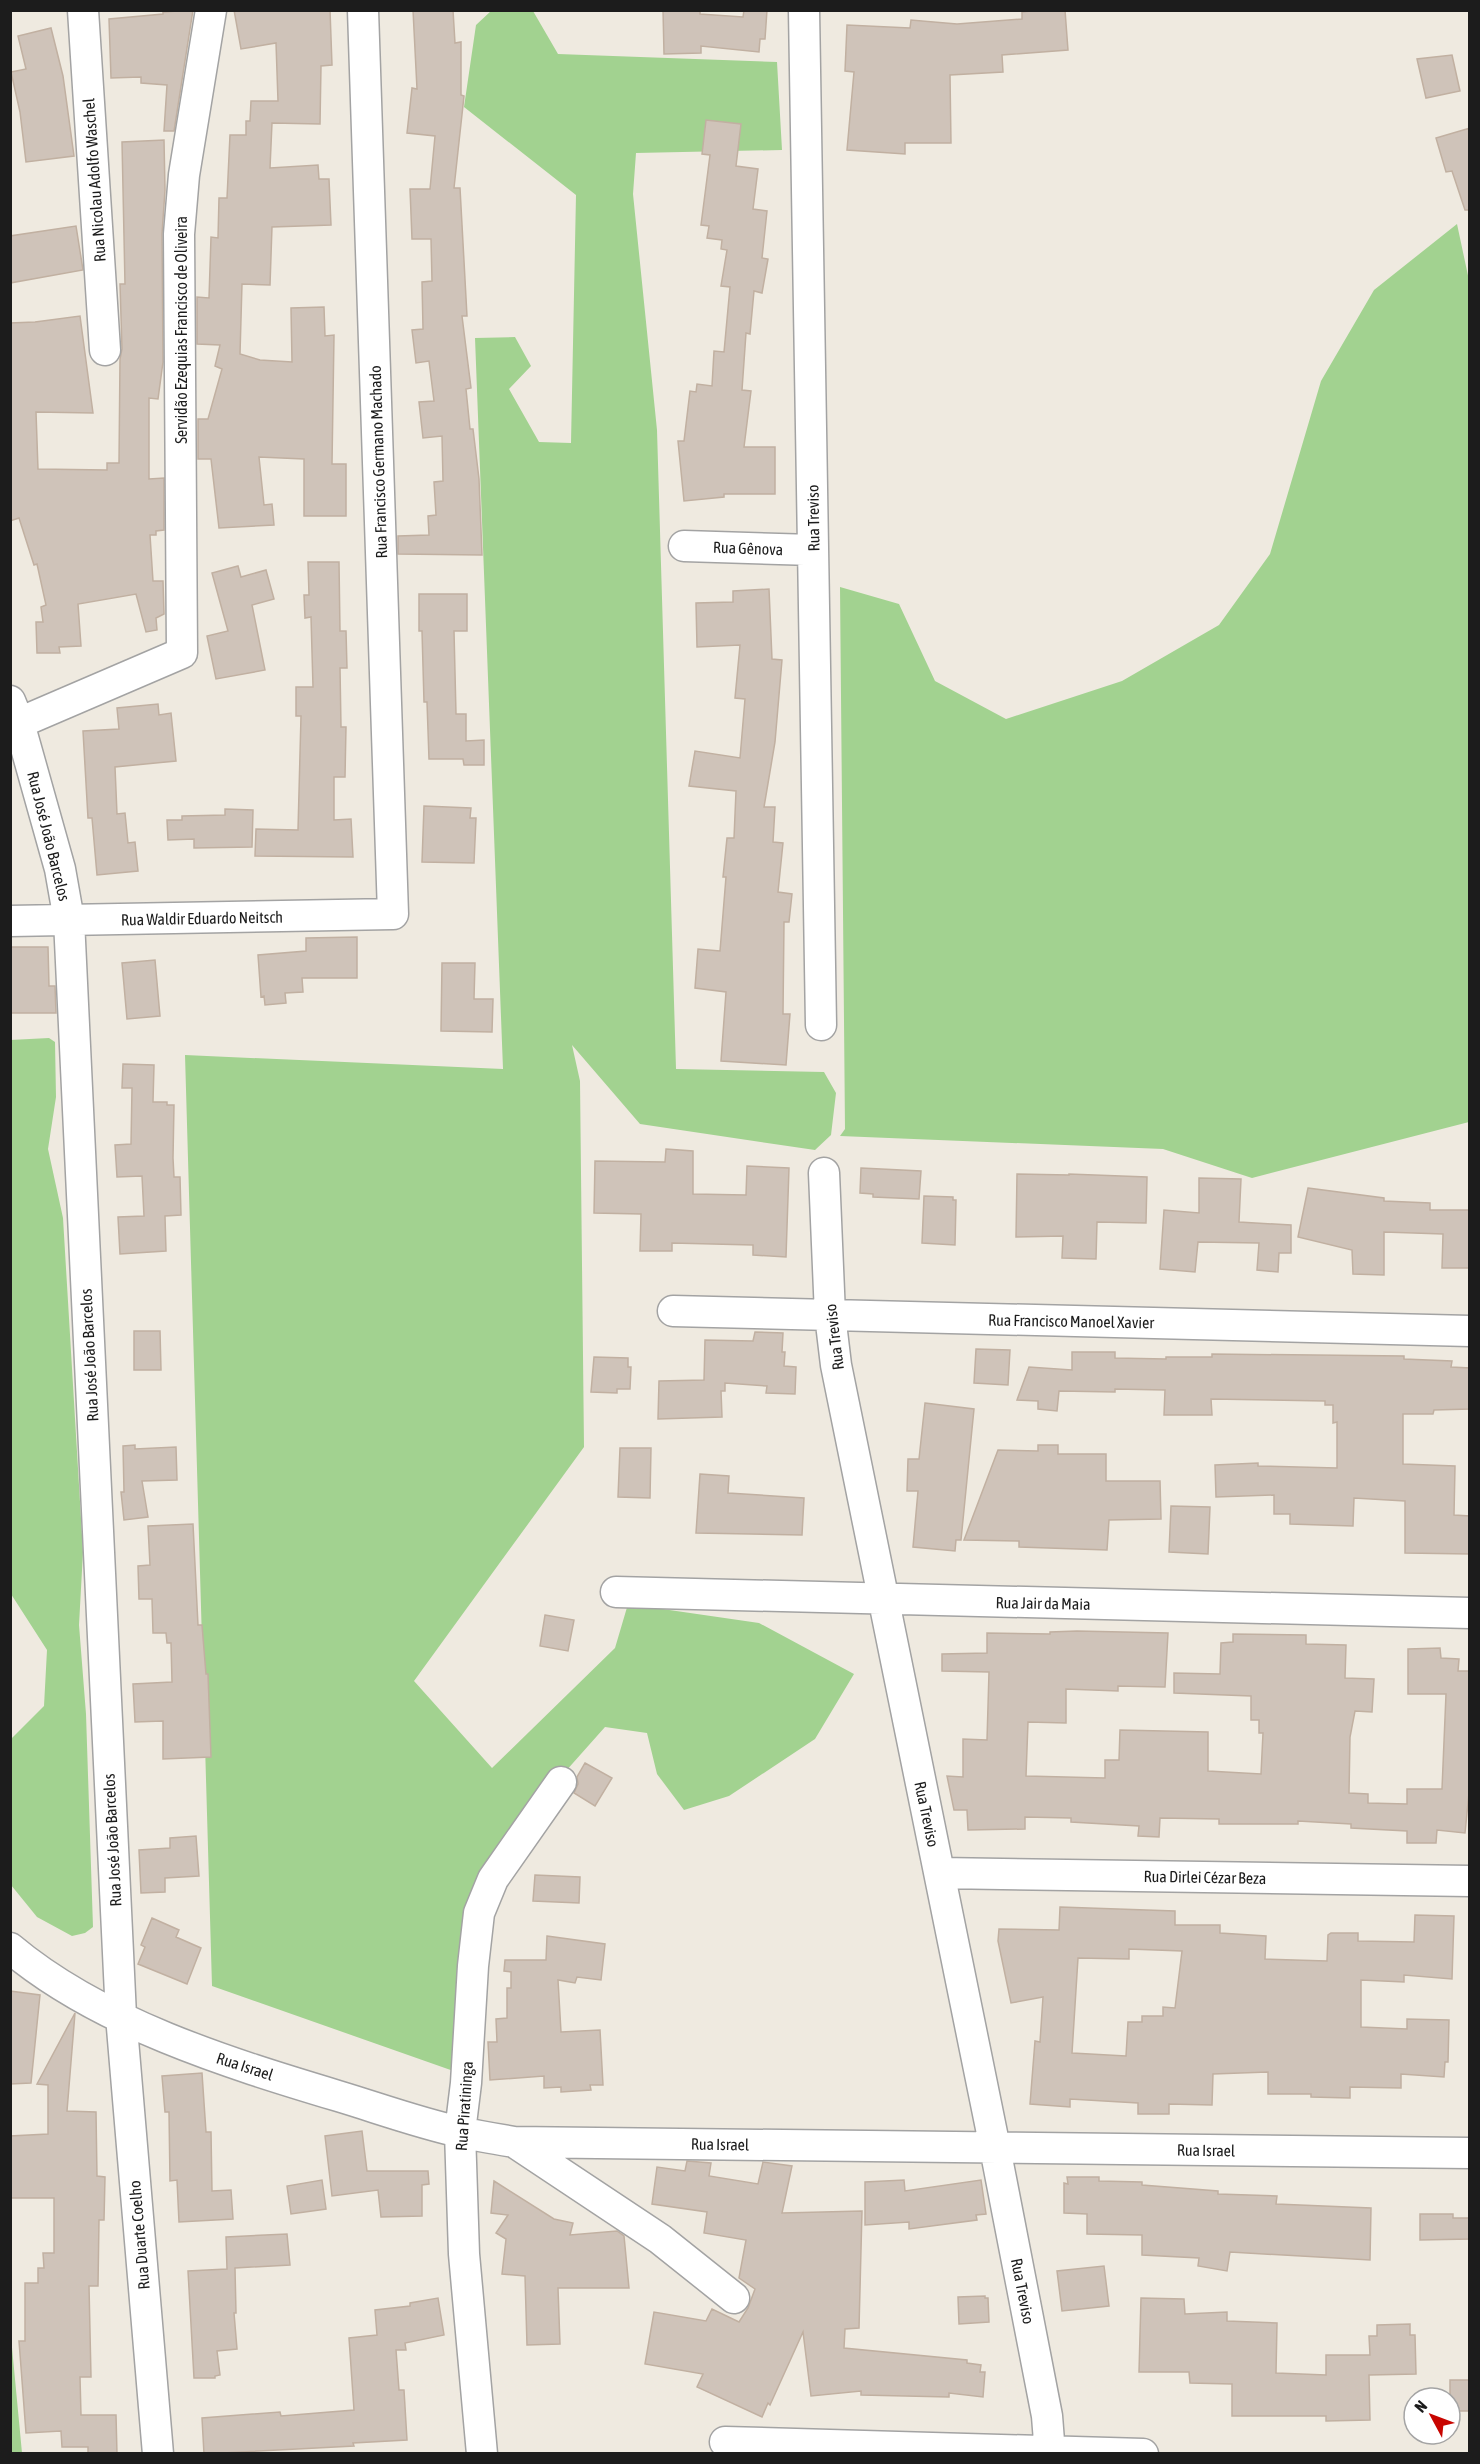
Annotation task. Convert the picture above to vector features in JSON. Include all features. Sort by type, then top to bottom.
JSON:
[{"type":"street","name":"Rua Nicolau Adolfo Waschel","points":[[83,10],[105,350]]},
{"type":"street","name":"Servidão Ezequias Francisco de Oliveira","points":[[15,712],[182,652],[179,234],[184,175],[211,10]]},
{"type":"street","name":"Rua Francisco Germano Machado","points":[[363,10],[393,914]]},
{"type":"street","name":"Rua Treviso","points":[[804,10],[821,1025]]},
{"type":"street","name":"Rua Gênova","points":[[684,546],[813,550]]},
{"type":"street","name":"Rua José João Barcelos","points":[[15,712],[60,869],[69,920],[121,2016]]},
{"type":"street","name":"Rua Waldir Eduardo Neitsch","points":[[10,921],[393,914]]},
{"type":"street","name":"Rua Treviso","points":[[824,1173],[830,1315],[836,1365],[995,2148],[1047,2416],[1050,2452]]},
{"type":"street","name":"Rua Francisco Manoel Xavier","points":[[673,1311],[1470,1330]]},
{"type":"street","name":"Rua Jair da Maia","points":[[616,1592],[1470,1613]]},
{"type":"street","name":"Rua Piratininga","points":[[482,2454],[464,2254],[460,2132],[479,1913],[493,1879],[561,1782]]},
{"type":"street","name":"Rua Dirlei Cézar Beza","points":[[940,1873],[1470,1881]]},
{"type":"street","name":"Rua Israel","points":[[10,1948],[29,1964],[73,1991],[121,2016],[212,2056],[460,2132],[514,2142],[1470,2153]]},
{"type":"street","name":"Rua Duarte Coelho","points":[[121,2016],[158,2454]]},
{"type":"street","points":[[514,2142],[644,2228],[734,2298]]},
{"type":"street","points":[[725,2442],[1143,2454]]},
{"type":"green space","points":[[491,11],[533,11],[558,54],[777,62],[782,150],[636,153],[633,194],[657,430],[676,1069],[824,1072],[836,1093],[831,1135],[815,1150],[640,1124],[572,1045],[580,1081],[584,1447],[414,1681],[492,1768],[615,1648],[628,1604],[759,1623],[854,1674],[815,1739],[729,1796],[684,1810],[657,1774],[647,1733],[605,1727],[557,1781],[485,1880],[462,2074],[212,1986],[185,1055],[503,1069],[475,338],[515,337],[531,366],[509,389],[539,442],[571,443],[576,195],[464,107],[476,25]]},
{"type":"green space","points":[[1457,224],[1470,285],[1469,1122],[1252,1178],[1163,1149],[840,1136],[845,1129],[840,587],[899,604],[935,681],[1006,719],[1122,681],[1219,625],[1270,554],[1321,381],[1374,290]]},
{"type":"green space","points":[[49,1038],[55,1042],[56,1097],[48,1149],[63,1218],[83,1552],[79,1625],[86,1714],[93,1927],[85,1933],[72,1936],[37,1917],[11,1885],[11,1739],[44,1706],[47,1650],[11,1594],[10,1040]]},
{"type":"green space","points":[[11,2337],[22,2453],[11,2453]]},
{"type":"building","points":[[193,10],[174,131],[164,131],[167,85],[141,83],[141,77],[111,78],[109,19]]},
{"type":"building","points":[[234,10],[330,10],[332,65],[321,66],[320,124],[272,123],[270,168],[318,165],[319,179],[329,179],[331,225],[272,227],[270,285],[242,284],[240,354],[260,360],[292,362],[291,308],[324,307],[325,336],[334,335],[332,464],[346,464],[346,516],[304,516],[304,459],[259,457],[264,505],[272,504],[274,525],[219,528],[211,459],[198,459],[198,419],[208,419],[222,369],[215,366],[220,345],[197,344],[197,297],[209,298],[211,237],[218,238],[219,198],[227,198],[230,135],[246,135],[246,121],[250,121],[251,101],[278,101],[276,43],[241,49]]},
{"type":"building","points":[[413,10],[453,10],[455,43],[461,42],[461,95],[464,96],[454,188],[460,188],[467,316],[462,316],[471,388],[466,389],[479,479],[482,555],[398,554],[398,536],[429,535],[428,516],[436,515],[434,482],[443,481],[442,436],[423,438],[419,402],[434,401],[429,361],[416,363],[412,330],[423,329],[422,282],[432,281],[431,239],[412,239],[410,189],[430,189],[435,136],[407,133],[412,88],[417,89]]},
{"type":"building","points":[[663,10],[700,10],[700,14],[743,17],[744,10],[767,10],[765,39],[760,39],[759,52],[701,46],[701,53],[664,54]]},
{"type":"building","points":[[1065,10],[1068,50],[1002,55],[1003,72],[950,75],[951,143],[905,143],[905,154],[847,150],[854,72],[845,71],[847,25],[910,28],[911,20],[957,24],[1022,19],[1022,12]]},
{"type":"building","points":[[51,28],[63,76],[74,156],[26,162],[20,112],[11,72],[26,69],[18,36]]},
{"type":"building","points":[[1452,55],[1460,91],[1426,98],[1417,59]]},
{"type":"building","points":[[706,120],[741,124],[736,166],[758,169],[753,209],[767,211],[762,258],[768,259],[762,293],[754,291],[750,334],[746,333],[742,390],[751,391],[744,447],[775,447],[775,494],[724,494],[724,497],[684,501],[678,441],[684,441],[690,391],[696,392],[697,384],[712,386],[714,351],[724,352],[730,287],[721,286],[727,250],[721,249],[722,240],[707,238],[709,226],[701,225],[710,155],[702,154]]},
{"type":"building","points":[[1470,128],[1470,210],[1465,210],[1452,171],[1446,172],[1436,138]]},
{"type":"building","points":[[164,140],[163,362],[158,399],[149,398],[149,479],[164,478],[164,530],[156,531],[156,535],[150,535],[153,581],[163,581],[164,614],[156,618],[157,630],[146,632],[136,594],[78,604],[81,646],[59,647],[60,653],[37,653],[36,622],[43,622],[41,607],[46,605],[37,564],[34,565],[19,518],[10,521],[10,323],[80,316],[93,413],[36,412],[38,469],[107,470],[107,463],[119,463],[122,349],[120,284],[125,284],[122,142]]},
{"type":"building","points":[[76,226],[83,270],[10,283],[10,236]]},
{"type":"building","points":[[308,562],[339,562],[340,631],[346,631],[347,668],[340,668],[341,727],[346,727],[345,777],[334,777],[334,820],[351,819],[353,857],[255,856],[256,829],[298,830],[301,716],[296,716],[296,687],[313,687],[311,617],[305,618],[304,595],[309,595]]},
{"type":"building","points":[[238,566],[241,577],[266,570],[274,599],[252,605],[265,670],[216,679],[207,636],[228,631],[212,573]]},
{"type":"building","points":[[769,589],[772,659],[782,660],[775,742],[764,807],[775,807],[773,842],[783,843],[778,892],[792,894],[789,922],[784,922],[783,1014],[790,1014],[786,1065],[721,1061],[726,992],[695,988],[698,949],[720,951],[726,877],[723,877],[727,838],[734,838],[736,791],[689,786],[695,751],[740,758],[745,699],[735,698],[740,645],[697,647],[696,603],[733,602],[733,591]]},
{"type":"building","points":[[419,594],[467,594],[467,631],[454,631],[456,714],[466,714],[466,741],[484,740],[484,765],[464,765],[463,759],[429,759],[427,702],[424,702],[422,631],[419,631]]},
{"type":"building","points":[[158,704],[159,715],[171,713],[176,761],[115,767],[117,814],[125,813],[128,843],[135,842],[138,871],[97,875],[92,818],[88,818],[83,731],[119,729],[117,708]]},
{"type":"building","points":[[424,806],[471,808],[470,818],[476,818],[474,863],[422,862]]},
{"type":"building","points":[[225,809],[253,810],[252,847],[194,848],[194,839],[168,840],[167,820],[182,820],[182,816],[225,815]]},
{"type":"building","points":[[357,937],[357,978],[302,978],[303,992],[285,993],[286,1003],[265,1005],[264,996],[261,997],[258,955],[306,951],[306,938]]},
{"type":"building","points":[[10,947],[48,947],[49,986],[55,986],[56,1013],[10,1013]]},
{"type":"building","points":[[155,960],[160,1016],[127,1019],[122,963]]},
{"type":"building","points":[[442,963],[475,963],[474,999],[493,999],[492,1032],[441,1031]]},
{"type":"building","points":[[123,1064],[154,1065],[153,1102],[167,1102],[167,1105],[174,1105],[174,1177],[180,1177],[181,1215],[165,1216],[166,1251],[120,1254],[118,1217],[144,1216],[142,1176],[117,1177],[115,1145],[131,1144],[132,1088],[122,1088]]},
{"type":"building","points":[[666,1149],[693,1151],[693,1194],[746,1195],[747,1166],[789,1168],[786,1257],[753,1255],[753,1245],[672,1243],[672,1251],[640,1251],[641,1214],[594,1213],[595,1161],[665,1162]]},
{"type":"building","points":[[861,1168],[921,1171],[919,1199],[873,1197],[873,1194],[860,1193]]},
{"type":"building","points":[[1017,1174],[1147,1177],[1146,1223],[1097,1222],[1096,1259],[1062,1258],[1063,1236],[1016,1237]]},
{"type":"building","points":[[1199,1178],[1241,1179],[1239,1222],[1291,1225],[1291,1253],[1279,1253],[1278,1272],[1257,1270],[1259,1243],[1198,1242],[1195,1272],[1160,1269],[1164,1210],[1199,1213]]},
{"type":"building","points":[[1308,1188],[1384,1198],[1384,1201],[1430,1203],[1430,1210],[1470,1210],[1470,1268],[1442,1268],[1443,1234],[1384,1232],[1384,1275],[1353,1274],[1352,1250],[1298,1237]]},
{"type":"building","points":[[924,1196],[953,1197],[953,1200],[956,1200],[955,1245],[922,1243]]},
{"type":"building","points":[[134,1331],[160,1331],[161,1370],[134,1370]]},
{"type":"building","points":[[755,1332],[783,1333],[784,1366],[796,1367],[795,1394],[766,1393],[767,1386],[725,1383],[725,1391],[721,1391],[722,1417],[658,1419],[659,1381],[704,1380],[705,1340],[753,1341]]},
{"type":"building","points":[[976,1349],[1010,1350],[1008,1385],[974,1383]]},
{"type":"building","points":[[1072,1352],[1115,1352],[1115,1358],[1166,1359],[1166,1357],[1212,1357],[1212,1354],[1404,1356],[1404,1359],[1452,1361],[1451,1367],[1470,1368],[1470,1409],[1434,1410],[1433,1414],[1403,1414],[1403,1464],[1455,1466],[1454,1515],[1470,1516],[1470,1554],[1405,1553],[1405,1501],[1354,1498],[1353,1526],[1290,1524],[1290,1514],[1274,1514],[1274,1495],[1216,1497],[1215,1465],[1258,1463],[1258,1466],[1337,1468],[1337,1422],[1333,1423],[1333,1405],[1325,1405],[1325,1401],[1211,1399],[1212,1415],[1164,1415],[1165,1390],[1059,1391],[1057,1411],[1038,1409],[1038,1401],[1017,1400],[1029,1367],[1072,1370]]},
{"type":"building","points":[[594,1357],[628,1358],[628,1367],[631,1367],[630,1389],[617,1389],[617,1393],[591,1392]]},
{"type":"building","points":[[925,1403],[974,1409],[961,1540],[956,1540],[955,1551],[913,1547],[918,1491],[907,1491],[908,1459],[919,1459]]},
{"type":"building","points":[[135,1445],[135,1449],[176,1447],[177,1480],[142,1481],[148,1517],[124,1520],[121,1492],[124,1492],[123,1446]]},
{"type":"building","points":[[1038,1445],[1058,1445],[1058,1454],[1106,1454],[1106,1481],[1160,1481],[1161,1519],[1109,1520],[1107,1550],[1019,1547],[1019,1541],[964,1540],[998,1450],[1038,1451]]},
{"type":"building","points":[[620,1448],[651,1448],[650,1498],[618,1497]]},
{"type":"building","points":[[700,1474],[729,1476],[728,1493],[804,1498],[802,1535],[696,1533]]},
{"type":"building","points":[[1171,1506],[1210,1507],[1208,1554],[1169,1552]]},
{"type":"building","points":[[193,1524],[198,1625],[202,1625],[206,1674],[208,1674],[211,1757],[163,1759],[163,1721],[135,1722],[133,1684],[172,1682],[171,1643],[167,1643],[166,1633],[153,1633],[152,1599],[139,1599],[138,1566],[150,1565],[148,1526]]},
{"type":"building","points":[[545,1615],[574,1620],[568,1651],[540,1646]]},
{"type":"building","points":[[1050,1632],[1168,1633],[1165,1687],[1118,1686],[1118,1691],[1066,1689],[1066,1723],[1028,1722],[1026,1776],[1105,1778],[1105,1760],[1119,1760],[1120,1730],[1208,1732],[1208,1771],[1261,1774],[1263,1733],[1259,1733],[1259,1720],[1251,1720],[1251,1696],[1174,1693],[1174,1673],[1220,1674],[1221,1643],[1233,1642],[1233,1634],[1306,1635],[1306,1644],[1346,1645],[1345,1678],[1374,1679],[1372,1712],[1355,1711],[1350,1737],[1349,1793],[1368,1794],[1368,1803],[1407,1804],[1407,1789],[1442,1789],[1446,1694],[1408,1694],[1408,1649],[1440,1648],[1441,1658],[1459,1659],[1458,1671],[1470,1671],[1470,1783],[1465,1833],[1437,1830],[1436,1843],[1407,1843],[1407,1831],[1351,1828],[1351,1824],[1298,1821],[1298,1824],[1219,1824],[1219,1819],[1160,1818],[1159,1837],[1138,1836],[1139,1826],[1071,1822],[1071,1818],[1025,1817],[1025,1829],[968,1830],[967,1810],[954,1810],[947,1776],[963,1777],[963,1739],[987,1740],[989,1672],[942,1671],[942,1654],[987,1653],[987,1633],[1050,1634]]},
{"type":"building","points":[[585,1763],[612,1778],[595,1806],[574,1793],[578,1784],[577,1777]]},
{"type":"building","points":[[196,1836],[199,1876],[165,1878],[165,1892],[141,1893],[139,1850],[170,1848],[170,1838]]},
{"type":"building","points":[[535,1875],[580,1877],[579,1903],[533,1901]]},
{"type":"building","points":[[1060,1907],[1175,1911],[1175,1925],[1220,1925],[1220,1933],[1266,1936],[1265,1959],[1327,1961],[1328,1935],[1331,1933],[1358,1933],[1358,1941],[1414,1942],[1415,1915],[1454,1916],[1452,1979],[1404,1975],[1404,1982],[1361,1980],[1361,2027],[1407,2029],[1407,2019],[1449,2020],[1448,2062],[1445,2062],[1444,2077],[1401,2074],[1401,2088],[1350,2087],[1350,2098],[1311,2097],[1311,2094],[1268,2094],[1268,2072],[1213,2074],[1212,2105],[1169,2104],[1169,2114],[1138,2114],[1138,2103],[1070,2099],[1070,2107],[1030,2104],[1035,2041],[1040,2042],[1043,1997],[1011,2003],[998,1941],[999,1929],[1059,1930]],"holes":[[[1129,1949],[1182,1951],[1175,2008],[1163,2007],[1163,2016],[1142,2016],[1142,2022],[1128,2022],[1126,2056],[1072,2053],[1078,1958],[1129,1959]]]},
{"type":"building","points":[[152,1918],[179,1930],[176,1937],[201,1948],[187,1984],[138,1964],[145,1947],[141,1945]]},
{"type":"building","points":[[547,1936],[605,1944],[601,1980],[577,1977],[575,1983],[558,1980],[561,2032],[600,2030],[603,2085],[590,2085],[591,2090],[561,2092],[561,2087],[544,2088],[544,2076],[490,2080],[488,2042],[497,2042],[496,2019],[507,2018],[507,1988],[511,1988],[511,1972],[504,1971],[505,1960],[546,1960]]},
{"type":"building","points":[[10,1991],[40,1995],[31,2083],[10,2084]]},
{"type":"building","points":[[75,2013],[67,2111],[96,2112],[97,2176],[105,2177],[104,2220],[99,2220],[98,2286],[89,2286],[91,2377],[80,2377],[81,2415],[116,2415],[117,2454],[88,2454],[88,2447],[62,2447],[61,2431],[26,2433],[19,2341],[25,2341],[25,2283],[38,2283],[38,2268],[44,2268],[43,2253],[54,2253],[54,2198],[10,2198],[10,2136],[48,2134],[48,2085],[37,2084]]},
{"type":"building","points":[[202,2073],[206,2132],[211,2132],[212,2191],[231,2190],[233,2219],[179,2222],[177,2180],[170,2181],[169,2112],[165,2112],[162,2076]]},
{"type":"building","points":[[362,2131],[367,2171],[428,2171],[429,2184],[422,2185],[422,2216],[381,2217],[378,2190],[332,2196],[325,2136]]},
{"type":"building","points":[[687,2161],[711,2163],[709,2176],[758,2184],[763,2162],[792,2166],[782,2213],[862,2211],[859,2328],[845,2329],[844,2348],[967,2360],[967,2363],[981,2365],[980,2372],[985,2372],[983,2397],[949,2393],[949,2397],[861,2395],[861,2391],[811,2396],[803,2332],[770,2405],[768,2403],[762,2417],[697,2387],[703,2374],[645,2364],[654,2312],[706,2321],[712,2309],[739,2322],[748,2308],[755,2289],[739,2278],[746,2240],[704,2233],[707,2212],[652,2204],[657,2167],[685,2171]]},
{"type":"building","points":[[1067,2177],[1099,2177],[1099,2181],[1142,2182],[1142,2185],[1218,2191],[1218,2194],[1277,2196],[1276,2204],[1371,2208],[1370,2260],[1230,2252],[1227,2271],[1198,2266],[1199,2258],[1142,2255],[1142,2235],[1087,2234],[1087,2214],[1064,2213],[1064,2183],[1068,2184]]},
{"type":"building","points":[[322,2180],[326,2209],[291,2214],[287,2186]]},
{"type":"building","points":[[904,2180],[905,2191],[981,2180],[986,2214],[976,2215],[977,2220],[909,2229],[909,2222],[865,2225],[865,2182]]},
{"type":"building","points":[[494,2181],[554,2219],[573,2223],[570,2235],[617,2231],[624,2236],[629,2288],[558,2288],[560,2344],[527,2345],[525,2276],[502,2274],[506,2239],[496,2233],[508,2215],[491,2213]]},
{"type":"building","points":[[1420,2214],[1453,2214],[1453,2218],[1470,2218],[1470,2239],[1420,2240]]},
{"type":"building","points":[[287,2234],[290,2265],[235,2268],[236,2313],[234,2313],[237,2349],[217,2351],[220,2375],[215,2378],[194,2378],[188,2271],[227,2269],[226,2237]]},
{"type":"building","points":[[1104,2266],[1109,2306],[1062,2311],[1057,2271]]},
{"type":"building","points":[[985,2296],[988,2298],[989,2322],[959,2324],[958,2297]]},
{"type":"building","points":[[438,2298],[444,2335],[405,2343],[406,2350],[396,2350],[399,2390],[404,2390],[407,2440],[353,2443],[354,2446],[204,2454],[202,2418],[280,2412],[281,2416],[354,2410],[349,2338],[377,2335],[375,2310],[410,2306],[410,2303]]},
{"type":"building","points":[[1141,2298],[1184,2299],[1185,2314],[1227,2312],[1227,2321],[1277,2323],[1276,2373],[1326,2375],[1326,2355],[1370,2355],[1369,2336],[1377,2336],[1377,2325],[1410,2324],[1410,2335],[1415,2335],[1416,2374],[1369,2375],[1370,2420],[1326,2421],[1326,2416],[1232,2416],[1232,2384],[1190,2383],[1189,2372],[1139,2372]]},
{"type":"building","points":[[1450,2380],[1470,2380],[1470,2411],[1462,2411],[1462,2386],[1450,2386]]}]
